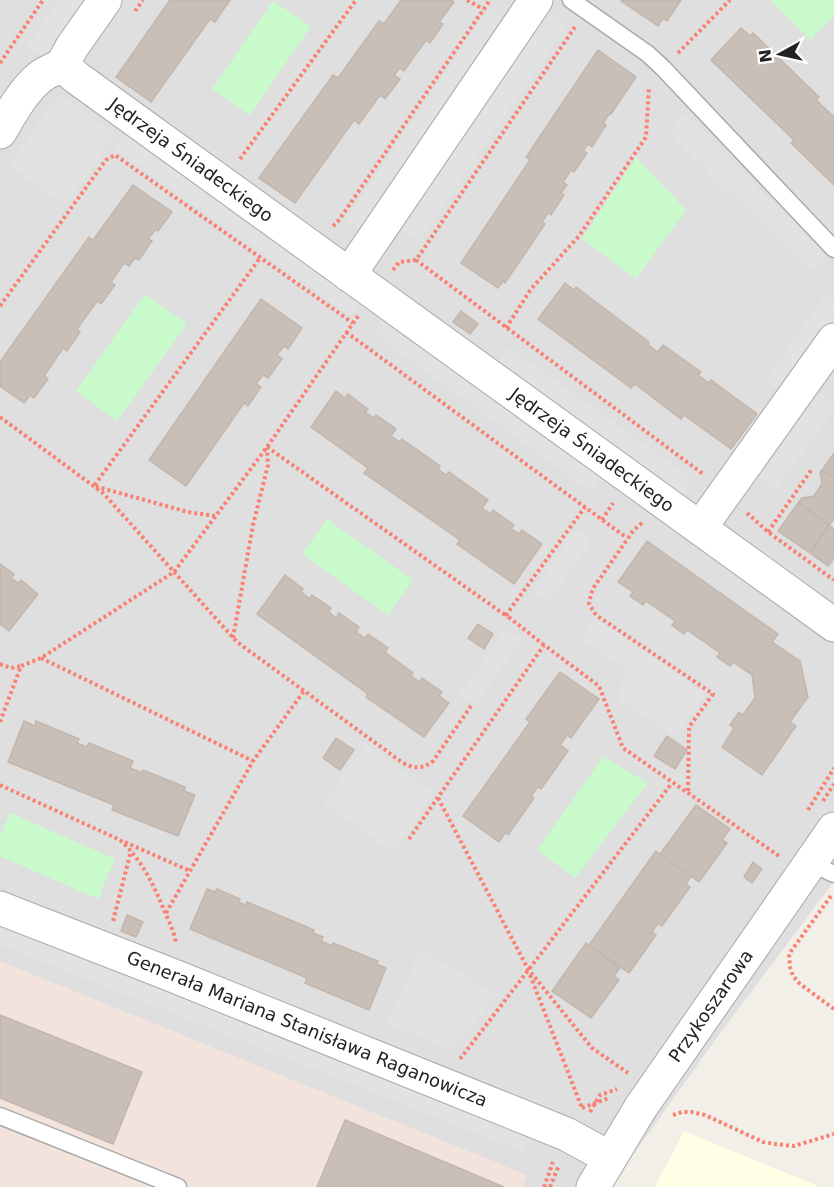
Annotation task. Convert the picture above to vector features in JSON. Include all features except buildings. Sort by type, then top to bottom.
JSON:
[{"type":"street","points":[[0,132],[16,106],[41,76],[62,65],[105,0]]},
{"type":"street","points":[[362,284],[537,0]]},
{"type":"street","name":"Jędrzeja Śniadeckiego","points":[[62,65],[834,625]]},
{"type":"street","points":[[700,528],[834,340]]},
{"type":"street","name":"Przykoszarowa","points":[[592,1187],[641,1107],[823,868],[834,829]]},
{"type":"street","name":"Generała Mariana Stanisława Raganowicza","points":[[0,908],[208,989],[566,1134],[610,1158]]},
{"type":"lane","points":[[571,0],[648,54],[663,68],[834,249]]},
{"type":"lane","points":[[0,1116],[178,1187]]},
{"type":"path","points":[[0,63],[43,0]]},
{"type":"path","points":[[240,160],[357,0]]},
{"type":"path","points":[[467,0],[483,9]]},
{"type":"path","points":[[326,230],[332,228],[339,220],[490,0]]},
{"type":"path","points":[[506,328],[531,289],[579,236],[646,137],[650,80],[730,0]]},
{"type":"path","points":[[416,260],[586,10]]},
{"type":"path","points":[[0,306],[106,160],[115,155],[353,323]]},
{"type":"path","points":[[94,486],[260,258]]},
{"type":"path","points":[[0,664],[11,668],[41,657],[174,572],[267,447],[353,323],[362,284],[399,262],[416,260],[710,479],[768,532],[834,580]]},
{"type":"path","points":[[346,332],[627,538]]},
{"type":"path","points":[[0,417],[103,493],[233,638],[403,763],[416,768],[429,765],[471,706]]},
{"type":"path","points":[[267,447],[508,617],[599,686],[623,748],[779,856]]},
{"type":"path","points":[[233,638],[251,537],[268,465],[267,447]]},
{"type":"path","points":[[768,532],[812,468]]},
{"type":"path","points":[[94,486],[188,512],[215,516]]},
{"type":"path","points":[[508,617],[506,615],[585,507]]},
{"type":"path","points":[[648,521],[638,526],[627,538],[594,587],[590,604],[596,615],[713,694],[689,727],[688,794]]},
{"type":"path","points":[[409,839],[544,645]]},
{"type":"path","points":[[41,657],[252,760]]},
{"type":"path","points":[[0,722],[21,666]]},
{"type":"path","points":[[166,914],[252,760],[304,691]]},
{"type":"path","points":[[454,1067],[672,783]]},
{"type":"path","points":[[0,785],[190,871]]},
{"type":"path","points":[[438,798],[528,969],[582,1108]]},
{"type":"path","points":[[120,840],[131,851],[151,880],[177,947]]},
{"type":"path","points":[[112,922],[131,851]]},
{"type":"path","points":[[834,892],[789,954],[793,976],[800,984],[834,1009]]},
{"type":"path","points":[[528,969],[592,1048],[630,1075],[628,1081]]},
{"type":"path","points":[[672,1116],[682,1112],[705,1115],[763,1142],[776,1144],[794,1146],[834,1134]]},
{"type":"shaded area","points":[[0,0],[834,0],[834,881],[716,1039],[610,1187],[489,1187],[0,990]]},
{"type":"shaded area","points":[[59,0],[89,0],[46,60],[27,46]]},
{"type":"shaded area","points":[[490,7],[509,20],[365,232],[346,219]]},
{"type":"shaded area","points":[[548,11],[567,24],[419,242],[400,228]]},
{"type":"shaded area","points":[[59,94],[116,134],[65,206],[8,165]]},
{"type":"shaded area","points":[[685,114],[826,256],[810,272],[668,131]]},
{"type":"shaded area","points":[[126,132],[362,299],[351,315],[115,148]]},
{"type":"shaded area","points":[[825,295],[834,302],[834,317],[781,392],[765,381]]},
{"type":"shaded area","points":[[386,315],[604,474],[591,492],[373,333]]},
{"type":"shaded area","points":[[509,347],[693,479],[681,497],[497,365]]},
{"type":"shaded area","points":[[819,392],[834,403],[834,409],[776,490],[758,478]]},
{"type":"shaded area","points":[[577,529],[592,541],[548,603],[532,592]]},
{"type":"shaded area","points":[[595,618],[706,694],[675,738],[619,699],[625,668],[580,640]]},
{"type":"shaded area","points":[[506,629],[522,640],[475,706],[459,695]]},
{"type":"shaded area","points":[[366,744],[434,793],[394,853],[323,803]]},
{"type":"shaded area","points":[[0,922],[531,1132],[523,1152],[0,945]]},
{"type":"shaded area","points":[[420,949],[497,995],[453,1050],[387,1024]]},
{"type":"shaded area","points":[[0,961],[527,1175],[522,1187],[0,1187]]},
{"type":"shaded area","points":[[684,1131],[820,1187],[655,1187]]},
{"type":"green space","points":[[770,0],[834,0],[834,16],[811,40]]},
{"type":"green space","points":[[273,1],[311,26],[250,115],[212,89]]},
{"type":"green space","points":[[636,157],[686,210],[636,279],[582,239]]},
{"type":"green space","points":[[145,294],[187,324],[117,421],[76,391]]},
{"type":"green space","points":[[327,519],[413,580],[388,615],[302,554]]},
{"type":"green space","points":[[603,757],[648,783],[575,878],[537,850]]},
{"type":"green space","points":[[10,813],[115,859],[98,899],[0,856],[0,836]]}]
